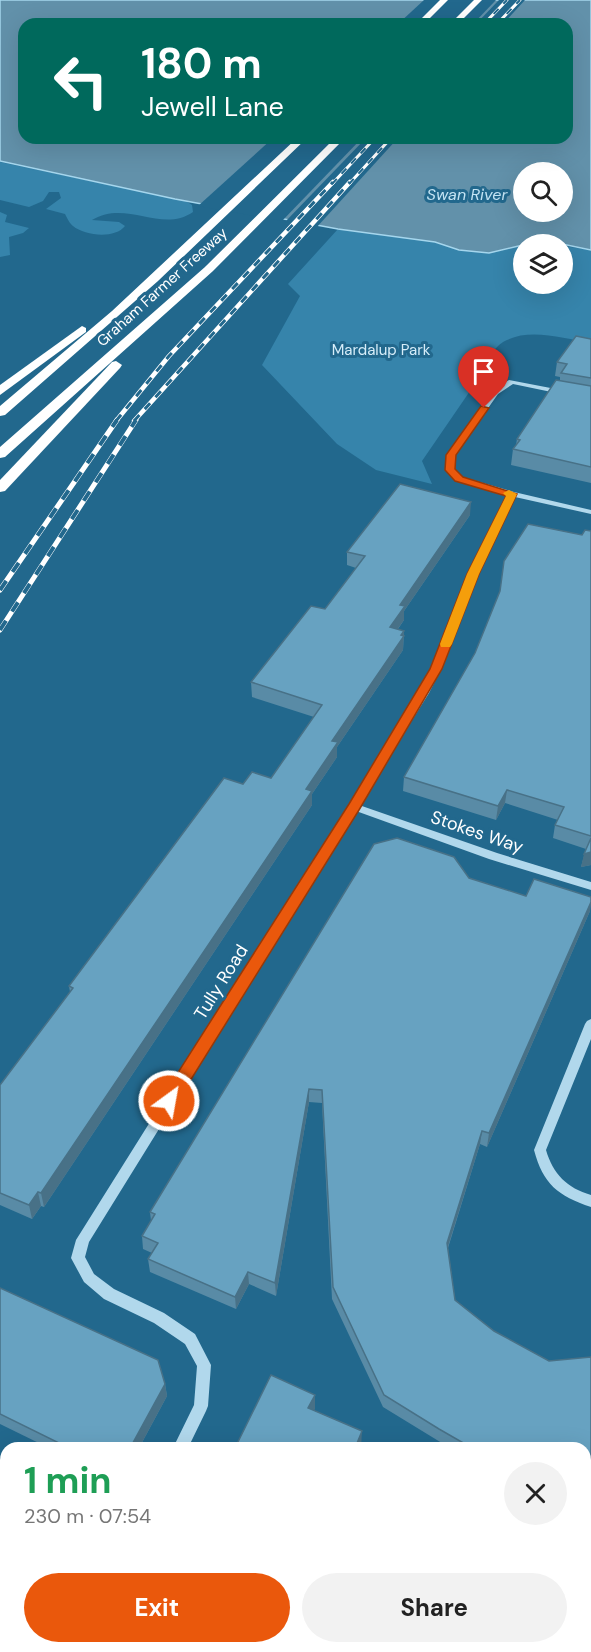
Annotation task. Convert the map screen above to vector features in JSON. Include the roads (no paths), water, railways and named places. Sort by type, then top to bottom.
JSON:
[{"type":"highway","points":[[426,18],[444,0]]},
{"type":"highway","points":[[460,18],[478,0]]},
{"type":"highway","name":"Graham Farmer Freeway","points":[[0,412],[61,363],[172,263],[296,144]]},
{"type":"highway","name":"Graham Farmer Freeway","points":[[0,454],[209,269],[334,144]]},
{"type":"highway","points":[[0,391],[172,263]]},
{"type":"highway","points":[[0,488],[209,269]]},
{"type":"street","points":[[573,395],[512,382],[495,392],[451,455],[450,470],[459,479],[591,512]]},
{"type":"street","name":"Tully Road","points":[[183,1442],[201,1406],[204,1365],[190,1339],[159,1318],[109,1293],[89,1278],[78,1258],[83,1240],[354,807],[432,677],[473,574],[512,494]]},
{"type":"street","name":"Stokes Way","points":[[354,807],[493,856],[591,886]]},
{"type":"street","points":[[591,1024],[540,1150],[543,1166],[551,1180],[560,1189],[591,1201]]},
{"type":"water","name":"Swan River","points":[[0,0],[591,0],[591,250],[573,246],[573,234],[513,234],[513,247],[489,253],[459,250],[435,242],[338,229],[175,199],[0,161]]},
{"type":"railway","points":[[490,18],[507,0]]},
{"type":"railway","points":[[503,18],[520,0]]},
{"type":"railway","points":[[332,184],[369,144]]},
{"type":"railway","points":[[349,184],[386,144]]},
{"type":"railway","points":[[116,421],[169,356],[333,182]]},
{"type":"railway","points":[[134,421],[350,182]]},
{"type":"railway","points":[[0,590],[117,420]]},
{"type":"railway","points":[[0,630],[136,420]]},
{"type":"park label","name":"Mardalup Park","points":[[381,350]]}]
